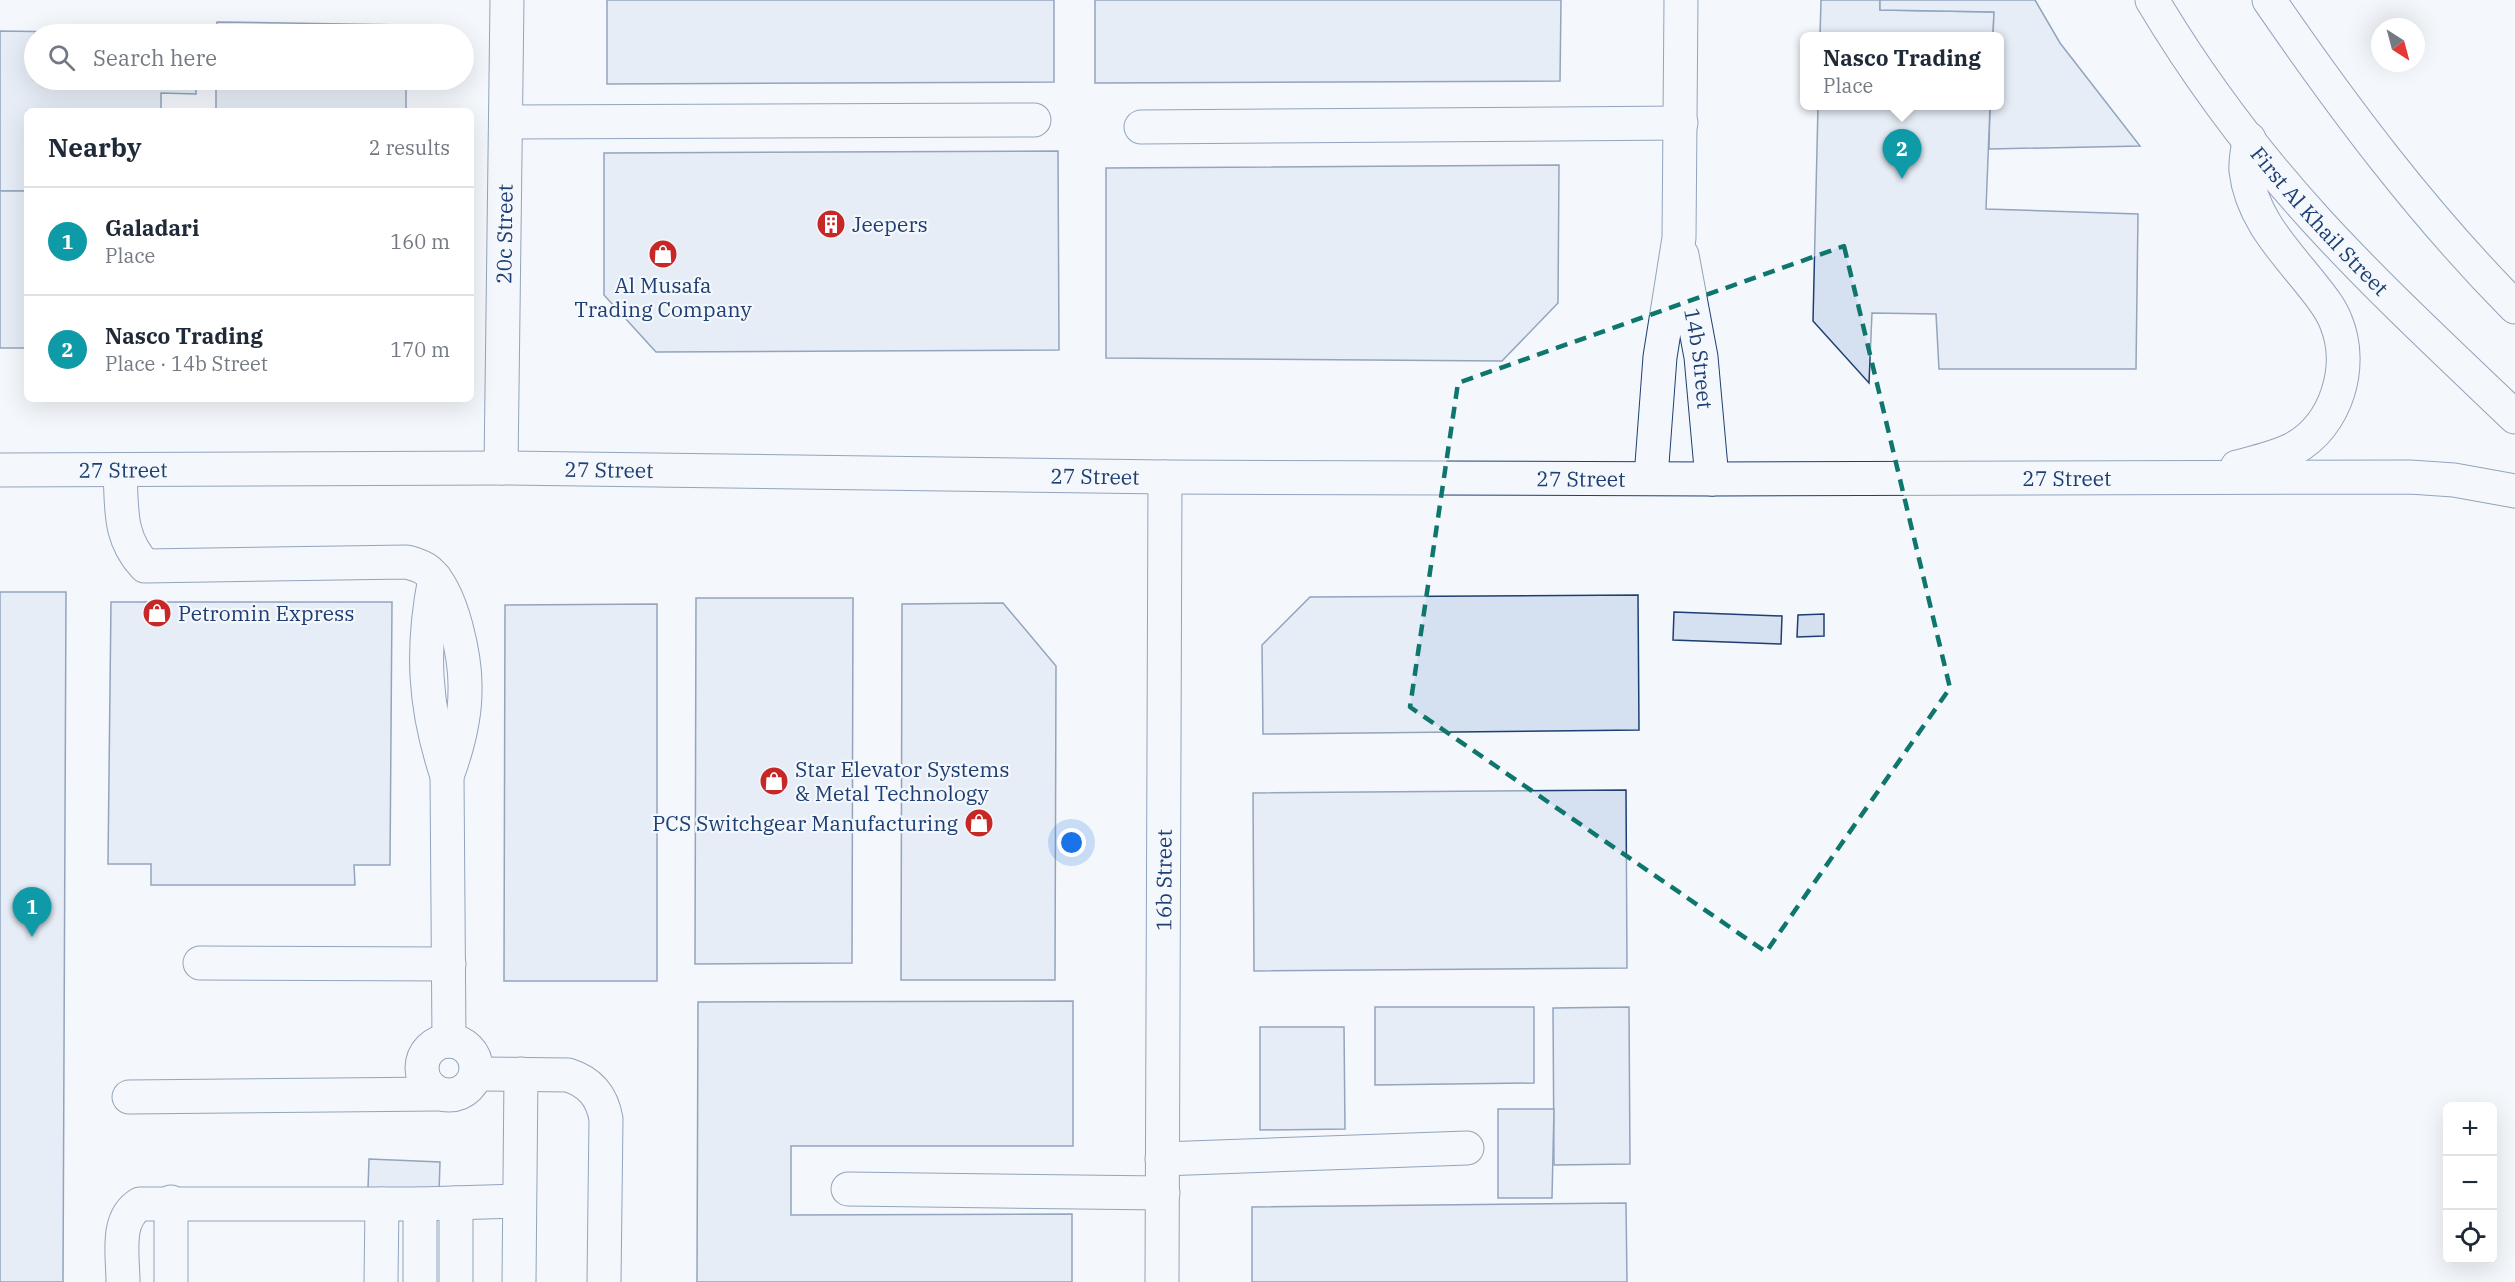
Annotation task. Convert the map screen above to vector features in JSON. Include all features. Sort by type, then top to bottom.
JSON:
[{"type":"street","name":"20c Street","points":[[501,468],[507,0]]},
{"type":"street","name":"14b Street","points":[[1652,477],[1660,357],[1679,238],[1681,0]]},
{"type":"street","name":"First Al Khail Street","points":[[2152,0],[2248,139],[2313,217],[2383,291],[2515,417]]},
{"type":"street","points":[[2269,0],[2334,94],[2406,187],[2515,307]]},
{"type":"street","points":[[506,122],[1034,120]]},
{"type":"street","points":[[1141,127],[1681,123]]},
{"type":"street","name":"27 Street","points":[[2189,479],[2274,458],[2295,447],[2314,432],[2329,412],[2339,391],[2343,367],[2343,343],[2336,320],[2323,299],[2262,221],[2251,196],[2246,169],[2248,139]]},
{"type":"street","name":"14b Street","points":[[1679,238],[1701,357],[1712,479]]},
{"type":"street","name":"27 Street","points":[[0,470],[501,468],[1165,477],[1712,479],[2410,477],[2454,480],[2515,491]]},
{"type":"street","points":[[120,471],[124,531],[133,552],[145,566],[407,562],[417,565],[435,578],[458,632],[464,661],[465,691],[463,720],[457,749],[447,776],[449,1041]]},
{"type":"street","name":"16b Street","points":[[1162,1282],[1165,477]]},
{"type":"street","points":[[200,963],[449,964]]},
{"type":"street","points":[[129,1097],[438,1094],[449,1096],[462,1093],[471,1085],[476,1074],[476,1062],[470,1051],[460,1043],[449,1041],[436,1044],[427,1052],[422,1063],[422,1075],[428,1086],[438,1094]]},
{"type":"street","points":[[476,1074],[568,1075],[580,1079],[598,1095],[604,1106],[606,1119],[604,1282]]},
{"type":"street","points":[[519,1282],[521,1074]]},
{"type":"street","points":[[1162,1159],[1467,1148]]},
{"type":"street","points":[[848,1189],[1163,1193]]},
{"type":"street","points":[[123,1282],[124,1230],[128,1215],[140,1204],[171,1202],[420,1204],[519,1201]]},
{"type":"street","points":[[171,1202],[171,1282]]},
{"type":"street","points":[[456,1203],[456,1282]]},
{"type":"street","points":[[381,1282],[382,1204]]},
{"type":"street","points":[[420,1204],[420,1282]]},
{"type":"highlighted area","points":[[1844,246],[1950,688],[1766,952],[1410,707],[1458,383]]},
{"type":"building","points":[[607,0],[1054,0],[1054,82],[607,84]]},
{"type":"building","points":[[1095,0],[1561,0],[1560,81],[1095,83]]},
{"type":"building","points":[[1821,0],[1880,0],[1880,10],[1994,12],[1993,32],[1820,32]]},
{"type":"building","points":[[1880,0],[2035,0],[2060,43],[2140,146],[1989,149],[1990,110],[2004,110],[2004,32],[1993,32],[1994,12],[1880,10]]},
{"type":"building","points":[[217,22],[344,24],[217,24]]},
{"type":"building","points":[[0,31],[24,31],[24,90],[196,90],[196,94],[161,93],[161,108],[24,108],[24,191],[0,191]]},
{"type":"building","points":[[216,90],[406,90],[406,108],[216,108]]},
{"type":"building","points":[[1818,110],[1990,110],[1986,209],[2138,214],[2136,369],[1939,369],[1936,314],[1872,313],[1869,383],[1813,321]]},
{"type":"building","name":"Jeepers","points":[[1058,151],[1059,350],[656,352],[604,295],[604,153]]},
{"type":"building","points":[[1559,165],[1558,303],[1502,361],[1106,358],[1106,168]]},
{"type":"building","points":[[0,191],[24,191],[24,348],[0,348]]},
{"type":"building","points":[[0,592],[66,592],[63,1282],[0,1282]]},
{"type":"building","points":[[1638,595],[1639,730],[1263,734],[1262,645],[1310,597]]},
{"type":"building","name":"Star Elevator Systems & Metal Technology","points":[[696,598],[853,598],[852,963],[695,964]]},
{"type":"building","points":[[111,602],[392,602],[390,865],[354,865],[355,885],[151,885],[151,864],[108,864]]},
{"type":"building","name":"PCS Switchgear Manufacturing","points":[[1003,603],[1056,666],[1055,980],[901,980],[902,604]]},
{"type":"building","points":[[657,604],[657,981],[504,981],[505,605]]},
{"type":"building","points":[[1674,612],[1782,616],[1781,644],[1673,640]]},
{"type":"building","points":[[1824,614],[1824,636],[1797,637],[1798,615]]},
{"type":"building","points":[[1626,790],[1627,968],[1254,971],[1253,793]]},
{"type":"building","points":[[1073,1001],[1073,1146],[791,1146],[791,1215],[1072,1214],[1072,1282],[697,1282],[698,1002]]},
{"type":"building","points":[[1375,1007],[1534,1007],[1534,1083],[1375,1085]]},
{"type":"building","points":[[1629,1007],[1630,1164],[1554,1165],[1553,1008]]},
{"type":"building","points":[[1260,1027],[1344,1027],[1345,1129],[1260,1130]]},
{"type":"building","points":[[1498,1109],[1554,1109],[1552,1198],[1498,1198]]},
{"type":"building","points":[[369,1159],[440,1162],[439,1193],[368,1189]]},
{"type":"building","points":[[1626,1203],[1627,1282],[1252,1282],[1252,1207]]},
{"type":"place","name":"Nasco Trading","points":[[1902,179]]},
{"type":"place","name":"Jeepers","points":[[831,224]]},
{"type":"place","name":"Al Musafa Trading Company","points":[[663,254]]},
{"type":"place","name":"Petromin Express","points":[[157,613]]},
{"type":"place","name":"Star Elevator Systems & Metal Technology","points":[[774,781]]},
{"type":"place","name":"PCS Switchgear Manufacturing","points":[[979,823]]},
{"type":"place","name":"Galadari","points":[[32,937]]}]
